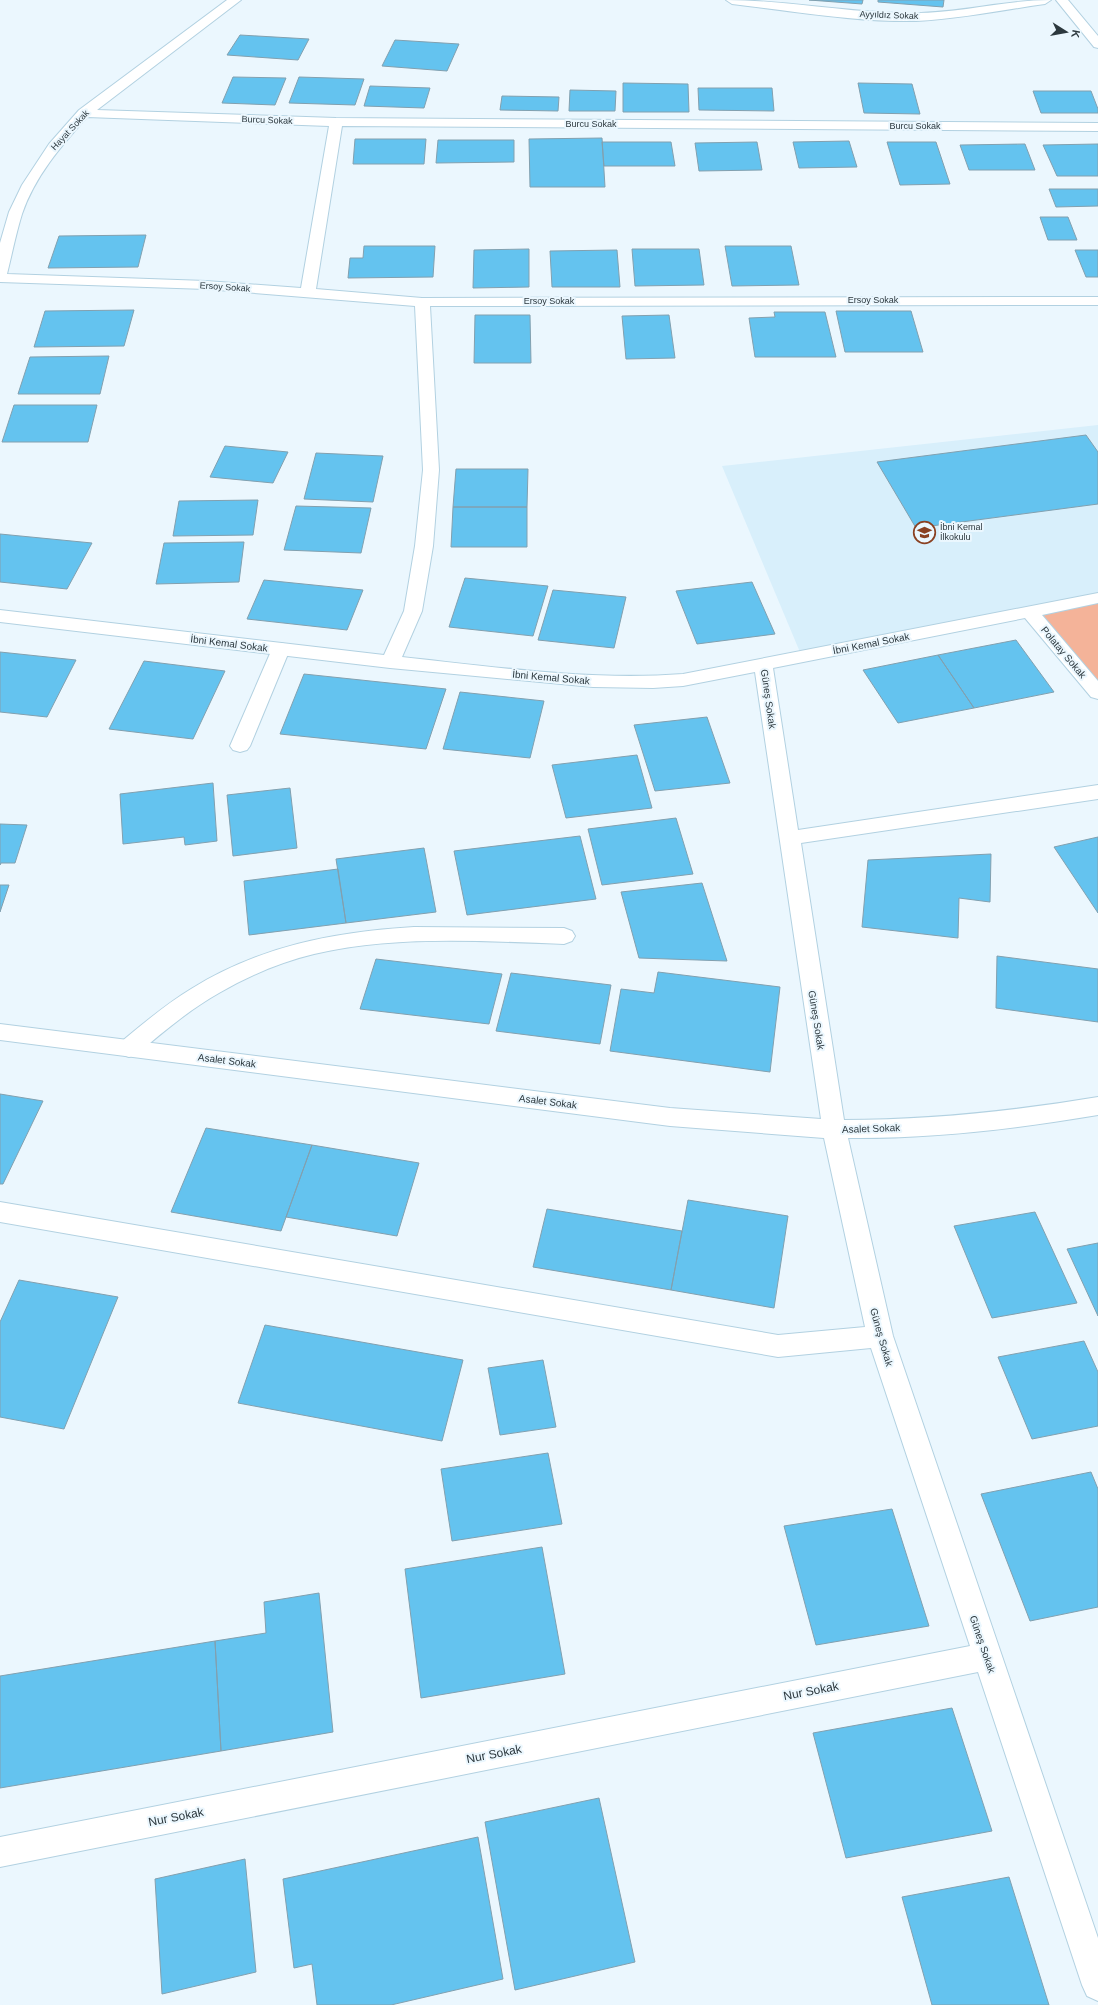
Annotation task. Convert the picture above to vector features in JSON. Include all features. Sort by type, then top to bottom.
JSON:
[{"type":"street","name":"Hayat Sokak","points":[[0,274],[16,212],[31,182],[47,156],[84,113],[235,0]]},
{"type":"street","name":"Ayyıldız Sokak","points":[[732,0],[839,12],[915,17],[1045,0]]},
{"type":"street","points":[[1062,0],[1098,44]]},
{"type":"street","points":[[1085,28],[1098,23]]},
{"type":"street","name":"Burcu Sokak","points":[[84,113],[336,122],[1098,127]]},
{"type":"street","points":[[308,292],[336,122]]},
{"type":"street","name":"Ersoy Sokak","points":[[0,278],[206,285],[422,302],[1098,301]]},
{"type":"street","points":[[390,662],[413,611],[424,546],[431,470],[422,302]]},
{"type":"street","name":"İbni Kemal Sokak","points":[[0,616],[390,662],[564,679],[648,684],[683,680],[1098,598]]},
{"type":"street","name":"Polatay Sokak","points":[[1030,612],[1098,693]]},
{"type":"street","points":[[240,746],[281,649]]},
{"type":"street","name":"Güneş Sokak","points":[[763,664],[834,1129],[880,1336],[1098,1985]]},
{"type":"street","points":[[789,838],[1098,792]]},
{"type":"street","points":[[129,1048],[183,1005],[225,980],[273,960],[324,944],[393,936],[469,933],[564,936]]},
{"type":"street","name":"Asalet Sokak","points":[[0,1032],[670,1117],[758,1125],[834,1129],[936,1126],[1057,1113],[1098,1106]]},
{"type":"street","points":[[0,1212],[778,1346],[880,1336]]},
{"type":"street","name":"Nur Sokak","points":[[0,1852],[987,1656]]},
{"type":"shaded area","name":"İbni Kemal İlkokulu","points":[[1098,425],[1098,598],[802,657],[722,466]]},
{"type":"shaded area","points":[[1098,598],[1098,693],[1030,612]]},
{"type":"building","points":[[809,0],[863,0],[862,4]]},
{"type":"building","points":[[878,0],[944,0],[943,7],[878,2]]},
{"type":"building","points":[[240,35],[309,39],[298,60],[227,55]]},
{"type":"building","points":[[395,40],[459,44],[447,71],[382,66]]},
{"type":"building","points":[[233,77],[286,78],[275,105],[222,103]]},
{"type":"building","points":[[299,77],[364,79],[355,105],[289,103]]},
{"type":"building","points":[[623,83],[688,84],[689,112],[623,112]]},
{"type":"building","points":[[858,83],[912,84],[920,114],[864,113]]},
{"type":"building","points":[[370,86],[430,88],[424,108],[364,106]]},
{"type":"building","points":[[698,88],[772,88],[774,111],[699,110]]},
{"type":"building","points":[[570,90],[616,91],[615,111],[569,111]]},
{"type":"building","points":[[1033,91],[1091,91],[1098,109],[1098,113],[1041,113]]},
{"type":"building","points":[[502,96],[559,97],[558,111],[500,110]]},
{"type":"building","points":[[602,138],[605,187],[530,187],[529,139]]},
{"type":"building","points":[[355,139],[426,139],[424,164],[353,164]]},
{"type":"building","points":[[438,140],[514,140],[514,162],[436,163]]},
{"type":"building","points":[[849,141],[857,167],[799,168],[793,142]]},
{"type":"building","points":[[602,142],[671,142],[675,166],[604,166]]},
{"type":"building","points":[[757,142],[762,170],[699,171],[695,143]]},
{"type":"building","points":[[887,142],[936,142],[950,184],[900,185]]},
{"type":"building","points":[[1025,144],[1035,170],[969,170],[960,145]]},
{"type":"building","points":[[1098,144],[1098,176],[1057,176],[1043,145]]},
{"type":"building","points":[[1049,189],[1098,189],[1098,206],[1056,207]]},
{"type":"building","points":[[1040,217],[1068,217],[1077,240],[1048,240]]},
{"type":"building","points":[[146,235],[138,267],[48,268],[59,236]]},
{"type":"building","points":[[364,246],[435,246],[433,277],[348,278],[350,258],[363,258]]},
{"type":"building","points":[[725,246],[791,246],[799,285],[732,286]]},
{"type":"building","points":[[529,249],[529,287],[473,288],[474,250]]},
{"type":"building","points":[[632,249],[699,249],[704,285],[635,286]]},
{"type":"building","points":[[617,250],[620,287],[552,287],[550,251]]},
{"type":"building","points":[[1075,250],[1098,250],[1098,277],[1086,277]]},
{"type":"building","points":[[134,310],[124,346],[34,347],[45,311]]},
{"type":"building","points":[[836,311],[911,311],[923,352],[845,352]]},
{"type":"building","points":[[774,312],[825,312],[836,357],[755,357],[749,318],[775,317]]},
{"type":"building","points":[[475,315],[530,315],[531,363],[474,363]]},
{"type":"building","points":[[669,315],[675,358],[626,359],[622,316]]},
{"type":"building","points":[[109,356],[100,394],[18,394],[30,357]]},
{"type":"building","points":[[14,405],[97,405],[88,442],[2,442]]},
{"type":"building","points":[[1086,435],[1098,452],[1098,504],[916,528],[877,462]]},
{"type":"building","points":[[225,446],[288,452],[273,483],[210,477]]},
{"type":"building","points":[[316,453],[383,456],[373,502],[304,499]]},
{"type":"building","points":[[456,469],[528,469],[527,507],[453,507]]},
{"type":"building","points":[[258,500],[253,535],[173,536],[179,501]]},
{"type":"building","points":[[296,506],[371,508],[361,553],[284,550]]},
{"type":"building","points":[[453,507],[527,507],[527,547],[451,547]]},
{"type":"building","points":[[0,534],[92,543],[67,589],[0,582]]},
{"type":"building","points":[[244,542],[239,582],[156,584],[164,543]]},
{"type":"building","points":[[465,578],[548,586],[533,636],[449,627]]},
{"type":"building","points":[[264,580],[363,590],[347,630],[247,619]]},
{"type":"building","points":[[752,582],[775,634],[697,644],[676,591]]},
{"type":"building","points":[[553,590],[626,597],[614,648],[538,640]]},
{"type":"building","points":[[1016,640],[1054,692],[974,708],[938,655]]},
{"type":"building","points":[[0,652],[76,660],[47,717],[0,712]]},
{"type":"building","points":[[938,655],[974,708],[898,723],[863,670]]},
{"type":"building","points":[[144,661],[225,671],[193,739],[109,729]]},
{"type":"building","points":[[304,674],[446,689],[426,749],[280,734]]},
{"type":"building","points":[[460,692],[544,701],[530,758],[443,749]]},
{"type":"building","points":[[707,717],[730,783],[655,791],[634,725]]},
{"type":"building","points":[[637,755],[652,808],[566,818],[552,765]]},
{"type":"building","points":[[213,783],[217,841],[185,845],[184,837],[123,844],[120,794]]},
{"type":"building","points":[[290,788],[297,848],[233,856],[227,795]]},
{"type":"building","points":[[676,818],[693,874],[602,885],[588,829]]},
{"type":"building","points":[[0,824],[27,825],[15,863],[1,863],[0,865]]},
{"type":"building","points":[[580,836],[596,899],[467,915],[454,851]]},
{"type":"building","points":[[1098,837],[1098,913],[1054,847]]},
{"type":"building","points":[[424,848],[436,912],[346,923],[336,859]]},
{"type":"building","points":[[991,854],[990,902],[959,898],[958,938],[862,927],[868,860]]},
{"type":"building","points":[[338,869],[346,923],[249,935],[244,881]]},
{"type":"building","points":[[702,883],[727,961],[639,958],[621,892]]},
{"type":"building","points":[[0,885],[9,885],[0,912]]},
{"type":"building","points":[[997,956],[1098,969],[1098,1022],[996,1008]]},
{"type":"building","points":[[376,959],[502,974],[489,1024],[360,1009]]},
{"type":"building","points":[[658,972],[780,987],[770,1072],[610,1051],[621,989],[654,993]]},
{"type":"building","points":[[511,973],[611,985],[600,1044],[496,1031]]},
{"type":"building","points":[[0,1094],[43,1101],[3,1184],[0,1184]]},
{"type":"building","points":[[206,1128],[312,1145],[281,1231],[171,1212]]},
{"type":"building","points":[[312,1145],[419,1163],[397,1236],[286,1217]]},
{"type":"building","points":[[688,1200],[788,1216],[774,1308],[671,1290]]},
{"type":"building","points":[[547,1209],[682,1231],[671,1290],[533,1267]]},
{"type":"building","points":[[1035,1212],[1077,1303],[992,1318],[954,1226]]},
{"type":"building","points":[[1098,1243],[1098,1316],[1067,1249]]},
{"type":"building","points":[[19,1280],[118,1297],[64,1429],[0,1417],[0,1322]]},
{"type":"building","points":[[265,1325],[463,1360],[442,1441],[238,1403]]},
{"type":"building","points":[[1084,1341],[1098,1372],[1098,1426],[1032,1439],[998,1357]]},
{"type":"building","points":[[543,1360],[556,1427],[500,1435],[488,1368]]},
{"type":"building","points":[[548,1453],[562,1524],[452,1541],[441,1469]]},
{"type":"building","points":[[1091,1472],[1098,1489],[1098,1607],[1030,1621],[981,1494]]},
{"type":"building","points":[[892,1509],[929,1626],[816,1645],[784,1526]]},
{"type":"building","points":[[542,1547],[565,1674],[421,1698],[405,1569]]},
{"type":"building","points":[[319,1593],[333,1732],[221,1751],[215,1641],[266,1633],[264,1602]]},
{"type":"building","points":[[215,1641],[221,1751],[0,1788],[0,1676]]},
{"type":"building","points":[[952,1708],[992,1831],[846,1858],[813,1733]]},
{"type":"building","points":[[599,1798],[635,1962],[515,1990],[485,1822]]},
{"type":"building","points":[[478,1837],[503,1979],[391,2005],[317,2005],[312,1964],[294,1968],[283,1879]]},
{"type":"building","points":[[245,1859],[256,1972],[162,1994],[155,1879]]},
{"type":"building","points":[[1009,1877],[1049,2005],[932,2005],[902,1897]]},
{"type":"place","name":"İbni Kemal İlkokulu","points":[[924,532]]}]
